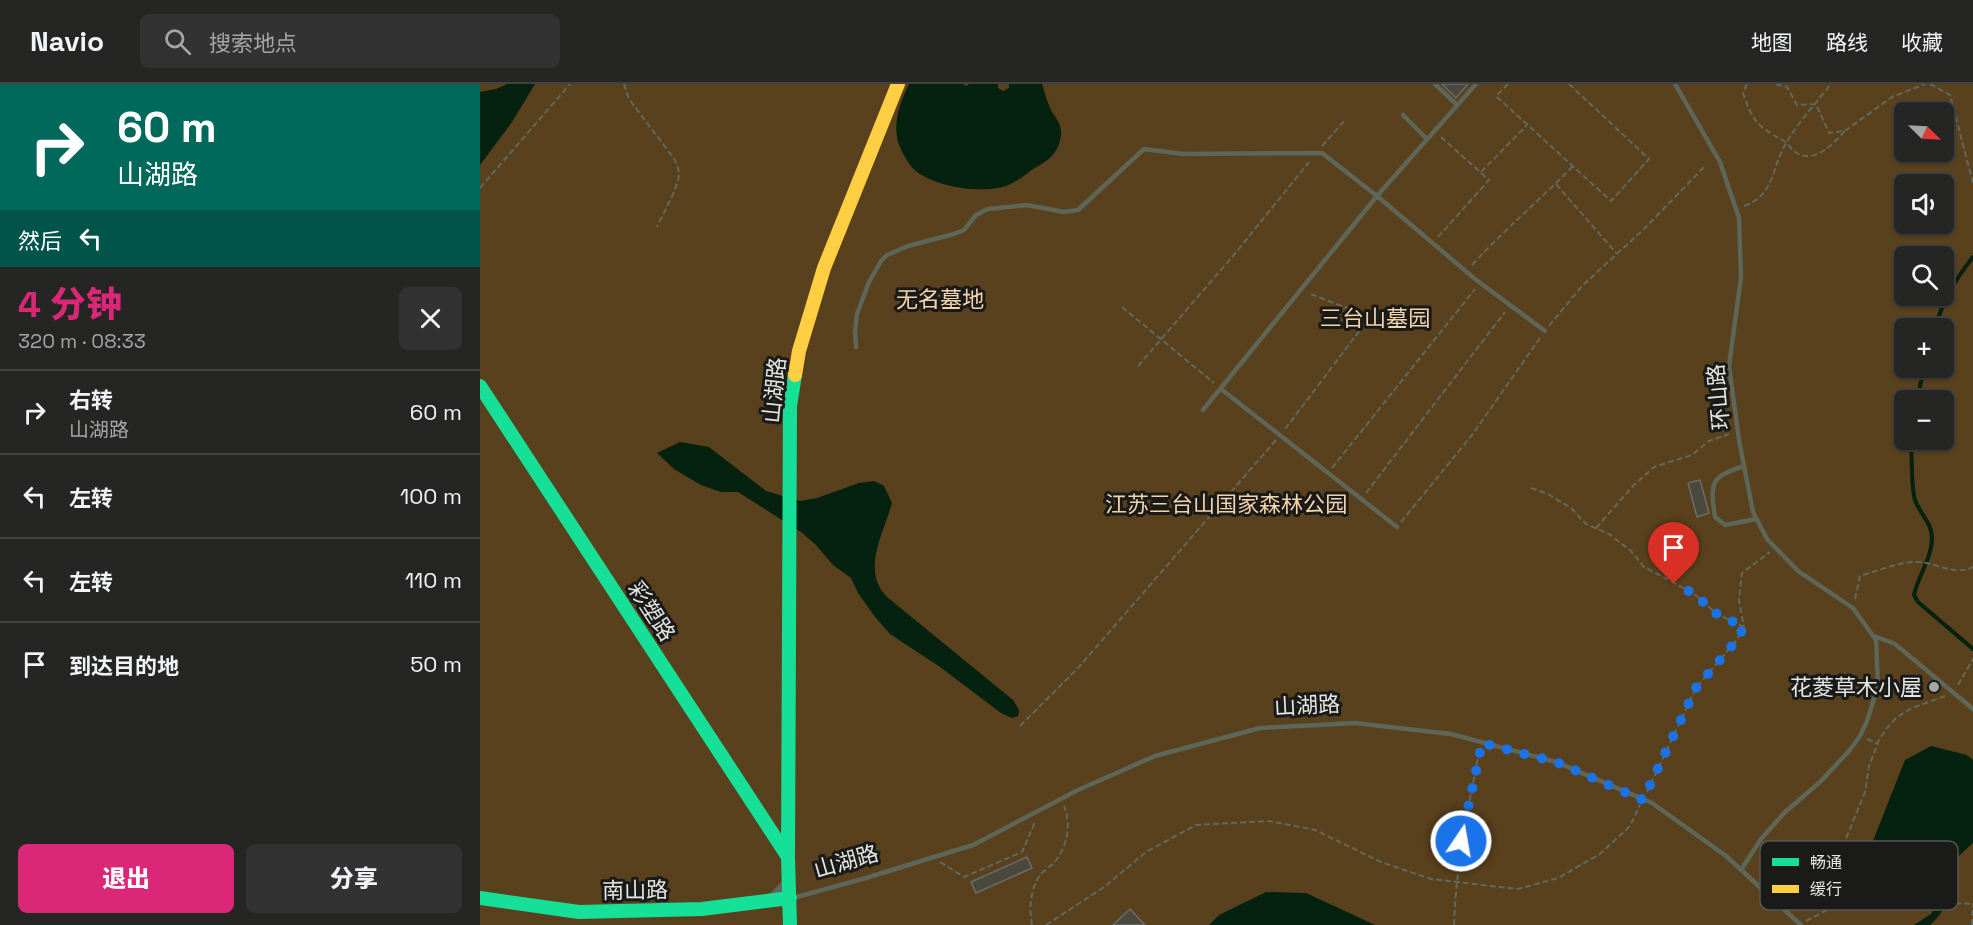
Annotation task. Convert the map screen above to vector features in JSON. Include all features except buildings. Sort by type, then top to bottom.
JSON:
[{"type":"street","name":"山湖路","points":[[790,925],[788,858],[790,406],[799,351],[824,268],[898,84]]},
{"type":"street","name":"彩塑路","points":[[480,387],[788,858]]},
{"type":"street","points":[[769,901],[789,880]]},
{"type":"street","name":"南山路","points":[[480,898],[579,912],[702,909],[790,898]]},
{"type":"lane","points":[[1435,84],[1457,105]]},
{"type":"lane","points":[[1203,410],[1377,196],[1476,84]]},
{"type":"lane","name":"环山路","points":[[1676,84],[1720,162],[1739,218],[1741,277],[1729,366],[1753,512],[1767,540],[1798,571],[1853,608],[1876,640],[1878,686],[1860,736],[1820,782],[1785,812],[1761,839],[1741,870]]},
{"type":"lane","points":[[1403,115],[1427,139]]},
{"type":"lane","points":[[856,347],[857,314],[869,282],[887,255],[908,246],[964,230],[981,212],[988,209],[1027,205],[1064,212],[1078,210],[1144,149],[1183,154],[1322,153],[1466,271],[1545,332]]},
{"type":"lane","points":[[1221,389],[1396,527]]},
{"type":"lane","points":[[1744,466],[1722,474],[1714,484],[1712,499],[1715,517],[1725,525],[1756,519]]},
{"type":"lane","points":[[1872,635],[1895,644],[1973,709]]},
{"type":"lane","name":"山湖路","points":[[790,898],[867,878],[973,845],[1061,799],[1155,756],[1260,728],[1355,723],[1451,734],[1556,762],[1652,803],[1726,856],[1760,887]]},
{"type":"lane","name":"山湖路","points":[[1785,910],[1801,925]]},
{"type":"path","points":[[480,188],[570,84]]},
{"type":"path","points":[[624,84],[629,99],[678,167],[677,183],[657,227]]},
{"type":"path","points":[[1508,84],[1496,96],[1611,201],[1649,159],[1569,84]]},
{"type":"path","points":[[1747,84],[1743,93],[1756,123],[1771,135],[1787,143],[1794,152],[1808,156],[1825,151],[1845,131],[1892,97],[1924,84]]},
{"type":"path","points":[[1776,84],[1787,87],[1797,105],[1816,104]]},
{"type":"path","points":[[1736,209],[1756,201],[1772,179],[1787,143],[1831,84]]},
{"type":"path","points":[[1930,84],[1950,95],[1973,183]]},
{"type":"path","points":[[1816,104],[1829,133],[1845,131]]},
{"type":"path","points":[[1138,366],[1233,256],[1346,119]]},
{"type":"path","points":[[1481,173],[1527,125]]},
{"type":"path","points":[[1433,243],[1489,180],[1435,131]]},
{"type":"path","points":[[1466,271],[1504,231],[1539,201],[1573,166]]},
{"type":"path","points":[[1396,527],[1472,435],[1545,332],[1582,286],[1644,229],[1704,167]]},
{"type":"path","points":[[1556,184],[1617,254]]},
{"type":"path","points":[[1328,474],[1480,282]]},
{"type":"path","points":[[1020,726],[1086,659],[1280,436],[1370,317],[1301,290]]},
{"type":"path","points":[[1360,500],[1510,305]]},
{"type":"path","points":[[1122,307],[1221,389]]},
{"type":"path","points":[[1596,528],[1653,467],[1692,455],[1709,441],[1738,431]]},
{"type":"path","points":[[1531,488],[1548,494],[1571,508],[1586,524],[1609,534],[1631,551],[1644,567],[1693,593],[1717,614],[1744,627]]},
{"type":"path","points":[[1046,925],[1104,887],[1146,852],[1196,825],[1269,821],[1315,830],[1381,862],[1431,879],[1455,883],[1518,889],[1558,878],[1600,854],[1630,826],[1696,688],[1736,641],[1744,627],[1739,600],[1742,573],[1775,548]]},
{"type":"path","points":[[1853,608],[1860,576],[1914,562],[1933,564],[1958,572],[1973,567]]},
{"type":"path","points":[[1846,841],[1865,792],[1869,766],[1887,728],[1912,708],[1953,692],[1973,659]]},
{"type":"path","points":[[1860,736],[1878,744]]},
{"type":"path","points":[[1454,925],[1455,883],[1461,841],[1482,743]]},
{"type":"path","points":[[1032,925],[1032,891],[1041,874],[1057,860],[1067,840],[1067,814],[1061,799]]},
{"type":"path","points":[[933,858],[964,877],[1022,852],[1040,810]]},
{"type":"path","points":[[1958,903],[1973,904],[1972,925]]},
{"type":"path","points":[[1801,925],[1825,910]]},
{"type":"green space","name":"江苏三台山国家森林公园","points":[[480,84],[1973,84],[1973,925],[480,925]]},
{"type":"shaded area","points":[[507,84],[535,84],[512,122],[480,165],[480,92]]},
{"type":"shaded area","points":[[909,84],[963,84],[966,86],[969,84],[998,84],[998,88],[1003,91],[1009,88],[1009,84],[1042,84],[1061,128],[1058,147],[1048,159],[1006,186],[973,189],[936,182],[914,169],[904,156],[898,141],[897,116]]},
{"type":"shaded area","points":[[680,442],[709,447],[766,491],[800,501],[817,498],[859,483],[874,481],[884,486],[892,503],[876,552],[875,564],[879,587],[887,597],[1013,700],[1019,710],[1018,716],[1012,718],[1001,713],[940,667],[890,634],[858,593],[851,578],[833,565],[801,532],[738,492],[721,492],[701,485],[674,469],[657,453]]},
{"type":"shaded area","points":[[1931,746],[1967,755],[1973,760],[1973,843],[1958,857],[1958,841],[1873,841],[1905,760]]},
{"type":"shaded area","points":[[1266,892],[1306,893],[1375,925],[1209,925],[1219,915]]},
{"type":"shaded area","points":[[1933,910],[1943,910],[1930,925],[1914,925]]},
{"type":"waterway","points":[[1939,318],[1950,291],[1973,257]]},
{"type":"waterway","points":[[1919,390],[1922,378]]},
{"type":"waterway","points":[[1911,450],[1915,500],[1928,523],[1932,538],[1930,553],[1914,595],[1918,602],[1973,649]]},
{"type":"traffic: fast","points":[[790,925],[788,858],[790,406],[795,375]]},
{"type":"traffic: fast","points":[[480,386],[788,857]]},
{"type":"traffic: fast","points":[[480,898],[579,912],[702,909],[790,898]]},
{"type":"traffic: slow","points":[[795,375],[799,351],[824,268],[898,84]]},
{"type":"place","name":"花菱草木小屋","points":[[1934,687]]},
{"type":"route","points":[[1461,841],[1482,743],[1556,762],[1643,800],[1696,688],[1736,641],[1744,627],[1717,614],[1693,593],[1674,584]]},
{"type":"park label","name":"无名墓地","points":[[940,299]]},
{"type":"park label","name":"三台山墓园","points":[[1375,318]]}]
